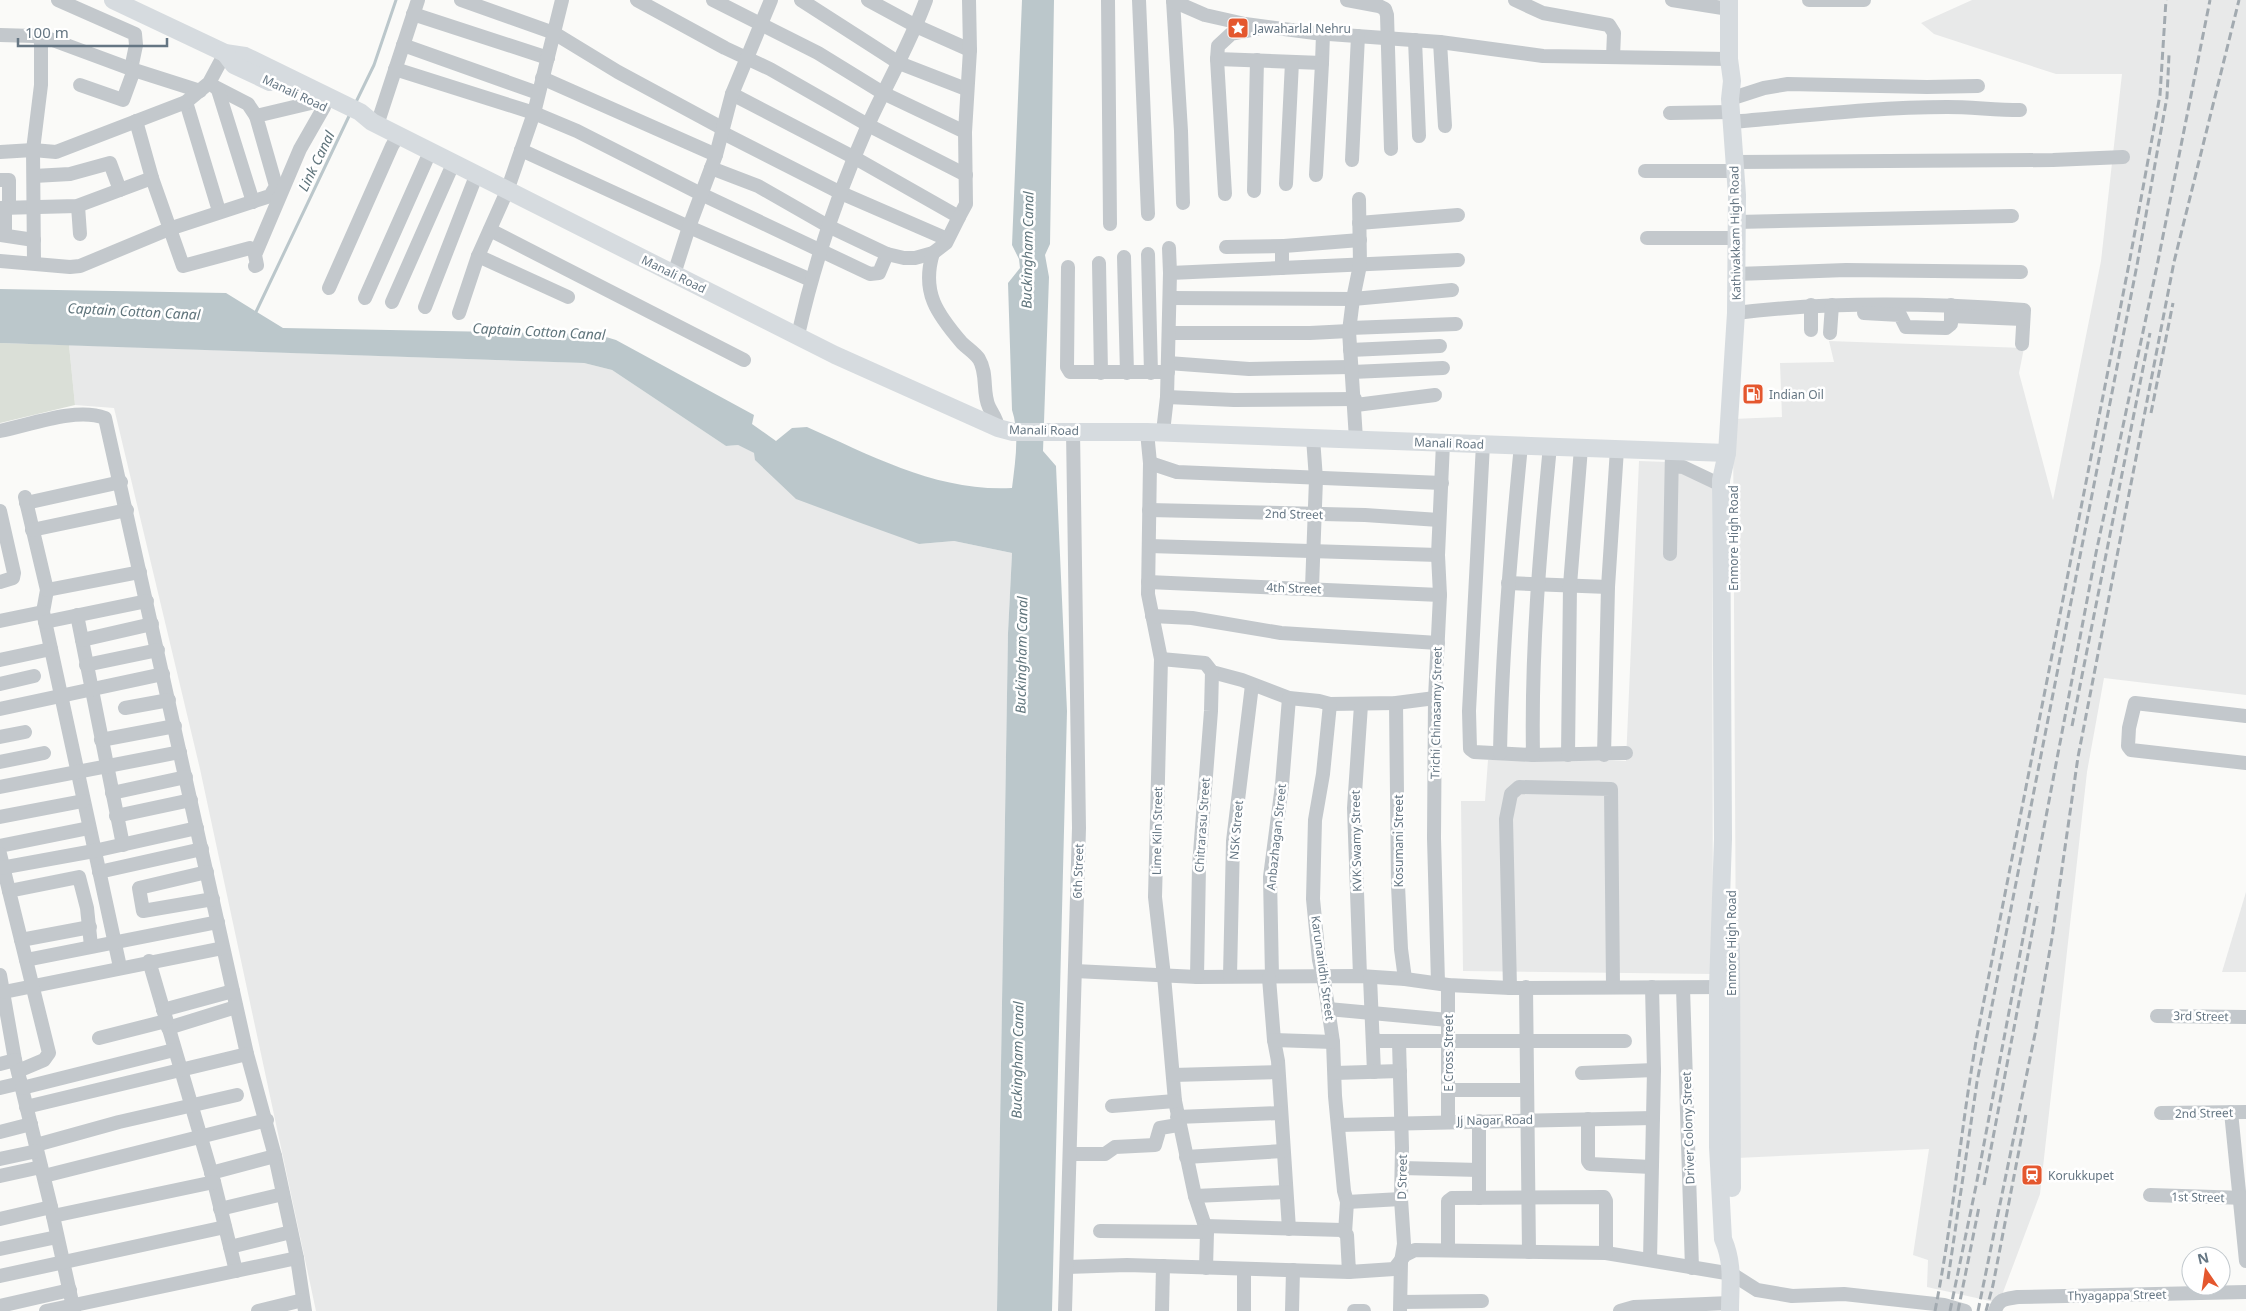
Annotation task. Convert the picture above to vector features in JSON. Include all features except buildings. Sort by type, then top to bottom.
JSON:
[{"type":"main road","name":"Manali Road","points":[[113,0],[225,53],[245,56],[327,105],[366,120],[835,355],[1006,430],[1155,432],[1443,444],[1550,446],[1617,449],[1672,458],[1727,459]]},
{"type":"main road","name":"Kathivakkam High Road","points":[[1727,459],[1736,312],[1735,167],[1731,111],[1732,81],[1729,59],[1729,5]]},
{"type":"main road","name":"Enmore High Road","points":[[1727,459],[1721,485],[1724,987],[1732,1242],[1729,1252],[1732,1274],[1730,1307]]},
{"type":"main road","name":"Enmore High Road","points":[[1724,987],[1733,479],[1727,459]]},
{"type":"street","points":[[58,0],[135,34],[137,39],[124,100],[80,85]]},
{"type":"street","points":[[366,120],[395,69],[418,0]]},
{"type":"street","points":[[461,0],[554,33],[618,72],[720,127],[722,133],[841,192],[947,239]]},
{"type":"street","points":[[459,314],[478,256],[507,190],[534,113],[562,0]]},
{"type":"street","points":[[637,0],[725,48],[770,68],[868,126],[966,175]]},
{"type":"street","points":[[714,0],[818,53],[883,93],[965,132]]},
{"type":"street","points":[[674,274],[689,227],[714,162],[732,94],[771,0]]},
{"type":"street","points":[[800,0],[899,63],[966,89]]},
{"type":"street","points":[[868,0],[916,26],[970,50]]},
{"type":"street","points":[[798,335],[810,280],[821,252],[828,226],[868,126],[899,63],[926,0]]},
{"type":"street","points":[[1108,0],[1110,224]]},
{"type":"street","points":[[1139,0],[1148,214]]},
{"type":"street","points":[[1183,203],[1181,131],[1173,0],[1205,14],[1245,24],[1323,34],[1440,42],[1543,56],[1729,59]]},
{"type":"street","points":[[1347,0],[1379,6],[1385,5],[1388,39],[1391,148]]},
{"type":"street","points":[[1515,0],[1543,13],[1610,25],[1614,33],[1613,58]]},
{"type":"street","points":[[1676,0],[1729,5]]},
{"type":"street","points":[[1809,0],[1864,0]]},
{"type":"street","points":[[542,78],[714,162],[828,226],[887,254],[904,258],[915,258],[933,253],[946,243],[966,204],[966,89],[970,50],[966,1]]},
{"type":"street","points":[[413,14],[548,58]]},
{"type":"street","points":[[1224,194],[1217,59],[1218,46],[1231,34],[1265,27]]},
{"type":"street","points":[[1316,175],[1323,34]]},
{"type":"street","points":[[0,35],[41,38],[132,69],[209,88],[248,104],[256,116],[276,186],[270,196],[219,211],[169,229],[80,266],[70,267],[0,261]]},
{"type":"street","points":[[1352,160],[1358,36]]},
{"type":"street","points":[[34,263],[33,150],[41,85],[41,38]]},
{"type":"street","points":[[1415,40],[1419,136]]},
{"type":"street","points":[[1440,42],[1445,126]]},
{"type":"street","points":[[403,45],[538,93]]},
{"type":"street","points":[[0,152],[33,150],[56,152],[186,102],[209,88],[225,53]]},
{"type":"street","points":[[1217,59],[1322,63]]},
{"type":"street","points":[[1254,191],[1257,60]]},
{"type":"street","points":[[1286,184],[1292,62]]},
{"type":"street","points":[[395,69],[534,113],[577,131],[701,194],[870,274],[879,273],[887,254]]},
{"type":"street","points":[[1731,111],[1764,88],[1788,84],[1927,87],[1978,86]]},
{"type":"street","points":[[209,88],[252,202]]},
{"type":"street","points":[[732,94],[855,158],[959,217]]},
{"type":"street","points":[[186,102],[219,211]]},
{"type":"street","points":[[256,116],[327,105]]},
{"type":"street","points":[[255,266],[257,265],[255,255],[297,154],[327,105]]},
{"type":"street","points":[[1670,113],[1949,107],[2020,110]]},
{"type":"street","points":[[136,121],[152,178],[183,266],[250,248]]},
{"type":"street","points":[[330,288],[398,136]]},
{"type":"street","points":[[521,150],[810,280]]},
{"type":"street","points":[[365,298],[430,152]]},
{"type":"street","points":[[1645,171],[2123,157]]},
{"type":"street","points":[[34,176],[70,174],[110,164],[120,190]]},
{"type":"street","points":[[392,302],[453,164]]},
{"type":"street","points":[[425,306],[476,176]]},
{"type":"street","points":[[5,208],[78,206],[152,178]]},
{"type":"street","points":[[0,180],[9,180],[2,235],[34,240]]},
{"type":"street","points":[[1356,439],[1350,329],[1353,299],[1360,265],[1359,199]]},
{"type":"street","points":[[78,206],[80,234]]},
{"type":"street","points":[[1359,223],[1458,215]]},
{"type":"street","points":[[1647,238],[1736,230],[2012,216]]},
{"type":"street","points":[[490,230],[744,360]]},
{"type":"street","points":[[1226,247],[1284,246],[1360,240]]},
{"type":"street","points":[[1282,268],[1282,250],[1284,246]]},
{"type":"street","name":"Lime Kiln Street","points":[[1169,248],[1170,298],[1167,397],[1155,432],[1150,464],[1149,510],[1148,594],[1160,659],[1155,898],[1164,976],[1174,1101],[1195,1196],[1206,1229]]},
{"type":"street","points":[[933,253],[928,276],[935,306],[951,330],[977,356],[983,366],[989,408],[1006,430]]},
{"type":"street","points":[[1148,254],[1151,372]]},
{"type":"street","points":[[478,256],[568,297]]},
{"type":"street","points":[[1124,257],[1127,373]]},
{"type":"street","points":[[1170,273],[1458,260]]},
{"type":"street","points":[[1099,263],[1101,373]]},
{"type":"street","points":[[1068,267],[1068,370],[1073,374],[1151,372],[1168,368],[1249,370],[1443,368]]},
{"type":"street","points":[[1736,274],[1846,270],[2021,272]]},
{"type":"street","points":[[1170,298],[1353,299],[1452,290]]},
{"type":"street","points":[[1736,312],[1837,305],[1903,310],[1927,304],[1951,311],[2024,310],[2022,344]]},
{"type":"street","points":[[1927,304],[1927,328]]},
{"type":"street","points":[[1830,333],[1837,305]]},
{"type":"street","points":[[1811,306],[1811,330]]},
{"type":"street","points":[[1903,310],[1906,327],[1927,328],[1949,327],[1951,311]]},
{"type":"street","points":[[1169,333],[1310,333],[1350,329],[1456,324]]},
{"type":"street","points":[[1350,350],[1440,346]]},
{"type":"street","points":[[1167,397],[1355,402],[1435,395]]},
{"type":"street","points":[[0,431],[65,416],[96,415],[105,418],[121,482],[236,1007],[275,1156],[297,1258],[304,1306],[258,1311]]},
{"type":"street","name":"6th Street","points":[[1065,1311],[1079,828],[1073,431]]},
{"type":"street","points":[[1312,588],[1316,479],[1313,438]]},
{"type":"street","name":"Trichi Chinasamy Street","points":[[1443,444],[1438,555],[1440,595],[1435,698],[1434,838],[1443,984]]},
{"type":"street","points":[[1483,444],[1469,746],[1474,752],[1568,755],[1626,753]]},
{"type":"street","points":[[1500,753],[1501,691],[1508,583],[1521,445]]},
{"type":"street","points":[[1533,754],[1532,676],[1537,585],[1550,446]]},
{"type":"street","points":[[1568,755],[1570,585],[1582,448]]},
{"type":"street","points":[[1604,755],[1608,588],[1617,449]]},
{"type":"street","points":[[1672,458],[1683,467],[1721,485]]},
{"type":"street","points":[[1670,554],[1672,458]]},
{"type":"street","points":[[1150,464],[1177,472],[1442,483]]},
{"type":"street","points":[[120,967],[44,617],[46,590],[25,500],[121,482]]},
{"type":"street","points":[[32,530],[127,510]]},
{"type":"street","name":"2nd Street","points":[[1149,510],[1314,514],[1439,520]]},
{"type":"street","points":[[0,512],[14,573],[13,578],[0,582]]},
{"type":"street","points":[[1149,546],[1438,555]]},
{"type":"street","points":[[46,590],[140,572]]},
{"type":"street","name":"4th Street","points":[[1148,582],[1440,595]]},
{"type":"street","points":[[1508,583],[1608,588]]},
{"type":"street","points":[[0,622],[44,617],[77,616],[147,601]]},
{"type":"street","points":[[77,616],[122,845]]},
{"type":"street","points":[[1152,616],[1192,618],[1281,633],[1438,643]]},
{"type":"street","points":[[82,640],[152,624]]},
{"type":"street","points":[[0,660],[51,649]]},
{"type":"street","points":[[86,665],[158,650]]},
{"type":"street","points":[[1160,659],[1205,664],[1212,672],[1289,698],[1330,704],[1396,704],[1435,698]]},
{"type":"street","name":"Chitrarasu Street","points":[[1196,977],[1199,866],[1212,672]]},
{"type":"street","points":[[0,709],[163,674]]},
{"type":"street","points":[[0,684],[34,676]]},
{"type":"street","name":"NSK Street","points":[[1230,976],[1234,841],[1252,685]]},
{"type":"street","name":"Anbazhagan Street","points":[[1289,698],[1282,785],[1270,877],[1274,1040],[1289,1229]]},
{"type":"street","points":[[125,708],[169,700]]},
{"type":"street","points":[[2246,716],[2135,703],[2129,728],[2128,746],[2131,750],[2246,763]]},
{"type":"street","name":"Karunanidhi Street","points":[[1330,704],[1323,774],[1315,820],[1313,899],[1322,977],[1333,1042],[1338,1125],[1344,1191],[1347,1202],[1345,1233],[1349,1272]]},
{"type":"street","name":"Kosumani Street","points":[[1396,704],[1398,885],[1401,949],[1406,979]]},
{"type":"street","name":"KVK Swamy Street","points":[[1361,705],[1354,808],[1365,976],[1374,1039],[1374,1072]]},
{"type":"street","points":[[101,740],[175,726]]},
{"type":"street","points":[[0,737],[24,732]]},
{"type":"street","points":[[0,787],[106,768],[180,752]]},
{"type":"street","points":[[0,762],[44,753]]},
{"type":"street","points":[[112,793],[186,777]]},
{"type":"street","points":[[1510,988],[1506,819],[1512,794],[1519,787],[1611,789],[1613,986]]},
{"type":"street","points":[[116,816],[191,800]]},
{"type":"street","points":[[0,818],[83,801]]},
{"type":"street","points":[[0,846],[89,828]]},
{"type":"street","points":[[0,1088],[44,1060],[49,1053],[1,863],[94,851],[197,828]]},
{"type":"street","points":[[99,872],[202,849]]},
{"type":"street","points":[[207,872],[139,888],[143,912],[213,899]]},
{"type":"street","points":[[9,891],[79,877],[90,927],[91,946]]},
{"type":"street","points":[[26,960],[218,922]]},
{"type":"street","points":[[21,940],[90,927]]},
{"type":"street","points":[[3,996],[33,987],[120,967],[223,948]]},
{"type":"street","points":[[149,961],[190,1107],[213,1178],[236,1271]]},
{"type":"street","points":[[1075,971],[1196,977],[1365,976],[1443,984],[1510,988],[1613,986],[1652,988],[1724,987]]},
{"type":"street","points":[[0,975],[19,1076],[74,1308]]},
{"type":"street","name":"E Cross Street","points":[[1443,984],[1448,1020],[1448,1121]]},
{"type":"street","points":[[1526,987],[1529,1252]]},
{"type":"street","points":[[1650,1260],[1654,1070],[1652,988]]},
{"type":"street","name":"Driver Colony Street","points":[[1682,988],[1692,1268]]},
{"type":"street","points":[[166,1020],[233,991]]},
{"type":"street","points":[[99,1038],[166,1020],[236,1007]]},
{"type":"street","points":[[1328,1009],[1448,1020]]},
{"type":"street","name":"3rd Street","points":[[2157,1016],[2246,1017]]},
{"type":"street","points":[[1374,1039],[1399,1042],[1448,1043],[1625,1041]]},
{"type":"street","points":[[1274,1040],[1333,1042]]},
{"type":"street","name":"D Street","points":[[1399,1042],[1402,1168],[1400,1199],[1404,1244],[1401,1262],[1401,1307]]},
{"type":"street","points":[[0,1064],[19,1076],[174,1050]]},
{"type":"street","points":[[26,1107],[247,1054]]},
{"type":"street","points":[[1582,1072],[1654,1070]]},
{"type":"street","points":[[1335,1073],[1400,1071]]},
{"type":"street","points":[[1173,1076],[1278,1072]]},
{"type":"street","points":[[1448,1090],[1527,1090]]},
{"type":"street","points":[[0,1159],[119,1122],[237,1095]]},
{"type":"street","points":[[1112,1106],[1174,1101]]},
{"type":"street","points":[[2231,1112],[2242,1198],[2246,1261]]},
{"type":"street","name":"2nd Street","points":[[2161,1113],[2246,1112]]},
{"type":"street","points":[[1071,1154],[1105,1154],[1115,1147],[1155,1145],[1160,1128],[1178,1121],[1280,1113]]},
{"type":"street","name":"Jj Nagar Road","points":[[1338,1125],[1448,1121],[1653,1118]]},
{"type":"street","points":[[1588,1119],[1588,1161],[1590,1164],[1651,1167]]},
{"type":"street","points":[[0,1176],[42,1171],[266,1120]]},
{"type":"street","points":[[1479,1121],[1479,1198]]},
{"type":"street","points":[[0,1132],[31,1124]]},
{"type":"street","points":[[1186,1157],[1282,1150]]},
{"type":"street","points":[[0,1219],[52,1212],[213,1178],[275,1156]]},
{"type":"street","points":[[1402,1168],[1479,1170]]},
{"type":"street","points":[[1195,1196],[1286,1192]]},
{"type":"street","points":[[220,1209],[283,1194]]},
{"type":"street","name":"1st Street","points":[[2150,1196],[2242,1198]]},
{"type":"street","points":[[1448,1250],[1449,1199],[1605,1197],[1606,1253]]},
{"type":"street","points":[[1347,1202],[1400,1199]]},
{"type":"street","points":[[0,1276],[225,1227]]},
{"type":"street","points":[[1206,1229],[1206,1268]]},
{"type":"street","points":[[1100,1231],[1289,1229],[1342,1230],[1345,1233]]},
{"type":"street","points":[[230,1247],[291,1232]]},
{"type":"street","points":[[0,1249],[57,1237]]},
{"type":"street","points":[[1067,1267],[1127,1265],[1244,1270],[1389,1271],[1394,1269],[1410,1251],[1606,1253],[1732,1274],[1756,1290],[1792,1296],[1844,1294],[1944,1305],[1965,1311]]},
{"type":"street","points":[[46,1311],[74,1308],[297,1258]]},
{"type":"street","points":[[1162,1311],[1163,1266]]},
{"type":"street","points":[[1244,1270],[1244,1311]]},
{"type":"street","points":[[1292,1311],[1293,1270]]},
{"type":"street","points":[[0,1306],[70,1290]]},
{"type":"street","name":"Thyagappa Street","points":[[1995,1311],[1998,1303],[2003,1299],[2018,1297],[2246,1292]]},
{"type":"street","points":[[1401,1307],[1482,1301]]},
{"type":"street","points":[[1620,1311],[1634,1307],[1730,1307]]},
{"type":"street","points":[[1354,1311],[1364,1311]]},
{"type":"shaded area","points":[[1972,0],[2246,0],[2246,695],[2104,678],[2087,772],[2040,1194],[1999,1303],[1927,1287],[1928,1260],[1913,1255],[1929,1149],[1737,1158],[1733,419],[1782,417],[1780,363],[1834,362],[1829,341],[2024,348],[2019,373],[2053,500],[2101,261],[2122,74],[2056,74],[1934,34],[1921,23]]},
{"type":"shaded area","points":[[0,343],[69,345],[75,405],[0,423]]},
{"type":"shaded area","points":[[69,345],[584,363],[612,370],[726,446],[738,445],[754,453],[919,544],[954,541],[1012,553],[1008,633],[997,1311],[316,1311],[200,769],[114,408],[75,405]]},
{"type":"shaded area","points":[[1639,461],[1667,462],[1712,484],[1713,974],[1463,971],[1461,801],[1485,801],[1488,760],[1626,761]]},
{"type":"shaded area","points":[[2246,892],[2246,972],[2222,972]]},
{"type":"water","points":[[1022,0],[1054,0],[1050,244],[1045,255],[1049,277],[1043,451],[1056,466],[1067,711],[1052,1311],[997,1311],[1008,633],[1012,553],[954,541],[919,544],[796,499],[755,460],[754,453],[738,445],[726,446],[612,370],[584,363],[0,343],[0,289],[226,293],[283,328],[596,334],[616,340],[754,415],[752,424],[776,441],[792,428],[807,427],[881,460],[932,478],[985,488],[1012,488],[1016,429],[1012,410],[1008,283],[1020,268],[1019,259],[1012,245]]},
{"type":"waterway","name":"Link Canal","points":[[355,104],[374,65],[396,0]]},
{"type":"waterway","name":"Link Canal","points":[[255,314],[350,114]]},
{"type":"railway","points":[[1935,1311],[1977,1036],[2129,264],[2160,95],[2166,0]]},
{"type":"railway","points":[[1950,1311],[1976,1186],[2096,553],[2157,266],[2210,0]]},
{"type":"railway","points":[[1978,1311],[2035,1034],[2052,938],[2078,757],[2174,262],[2239,0]]},
{"type":"railway","points":[[1948,1279],[1977,1082],[2137,265],[2167,97],[2169,55]]},
{"type":"railway","points":[[2151,413],[2173,303]]},
{"type":"railway","points":[[2072,726],[2150,333]]},
{"type":"railway","points":[[1984,1185],[2038,902]]},
{"type":"railway","points":[[1986,1311],[1993,1285],[2026,1114]]},
{"type":"railway","points":[[1958,1311],[1979,1207]]},
{"type":"place","name":"Jawaharlal Nehru","points":[[1238,28]]},
{"type":"place","name":"Indian Oil","points":[[1753,394]]},
{"type":"place","name":"Korukkupet","points":[[2032,1175]]},
{"type":"water label","name":"Buckingham Canal","points":[[1027,250]]},
{"type":"water label","name":"Captain Cotton Canal","points":[[134,311]]},
{"type":"water label","name":"Captain Cotton Canal","points":[[539,331]]},
{"type":"water label","name":"Buckingham Canal","points":[[1021,655]]},
{"type":"water label","name":"Buckingham Canal","points":[[1017,1060]]}]
